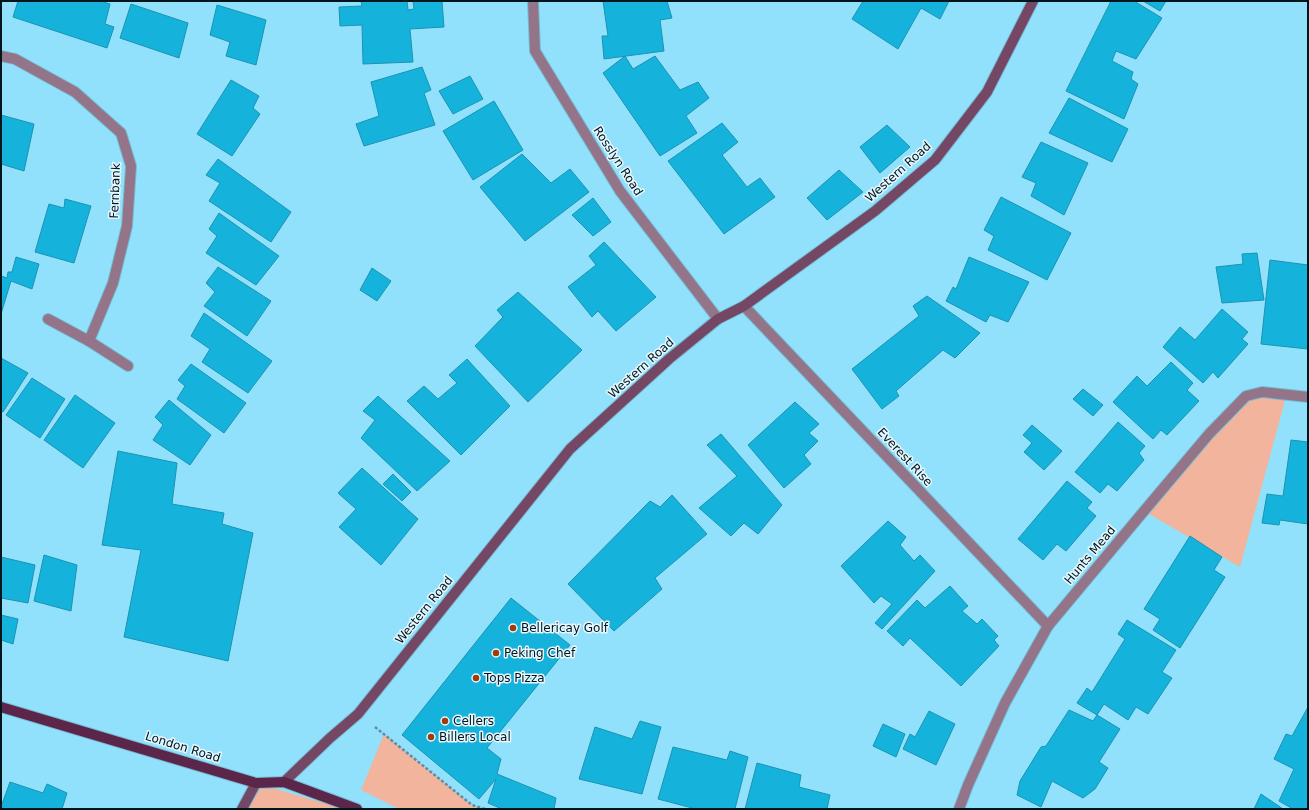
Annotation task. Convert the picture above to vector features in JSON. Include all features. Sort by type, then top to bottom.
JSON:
[{"type":"main road","name":"London Road","points":[[1,707],[256,783],[284,782],[357,809]]},
{"type":"street","name":"Rosslyn Road","points":[[533,1],[535,51],[620,191],[718,318]]},
{"type":"street","name":"Western Road","points":[[284,782],[330,738],[358,714],[570,449],[669,359],[718,318],[744,306],[875,211],[935,160],[987,92],[1033,1]]},
{"type":"street","name":"Fernbank","points":[[1,56],[15,59],[75,92],[122,133],[124,139],[131,166],[127,226],[113,283],[88,341]]},
{"type":"street","name":"Everest Rise","points":[[744,306],[1048,626]]},
{"type":"street","points":[[48,319],[88,341],[128,366]]},
{"type":"street","name":"Hunts Mead","points":[[959,809],[968,785],[1006,702],[1048,626],[1209,434],[1246,396],[1262,392],[1308,397]]},
{"type":"street","points":[[242,809],[256,783]]},
{"type":"path","points":[[358,714],[472,805],[485,809]]},
{"type":"shaded area","points":[[1287,393],[1240,567],[1144,511],[1246,396]]},
{"type":"shaded area","points":[[384,734],[472,805],[485,809],[399,809],[361,790]]},
{"type":"shaded area","points":[[256,783],[344,809],[242,809]]},
{"type":"building","points":[[18,1],[101,1],[110,4],[105,24],[114,27],[107,48],[13,17]]},
{"type":"building","points":[[361,1],[407,1],[408,10],[414,9],[413,1],[442,1],[444,27],[410,29],[413,62],[363,64],[362,25],[340,26],[339,7],[362,6]]},
{"type":"building","points":[[603,1],[667,1],[672,18],[660,20],[664,51],[604,59],[602,36],[608,36]]},
{"type":"building","points":[[863,1],[949,1],[940,19],[921,8],[898,49],[852,19]]},
{"type":"building","points":[[1111,1],[1134,1],[1162,18],[1136,59],[1116,51],[1112,61],[1133,72],[1131,79],[1138,84],[1124,119],[1066,91]]},
{"type":"building","points":[[1143,1],[1166,1],[1160,11]]},
{"type":"building","points":[[131,4],[188,23],[179,58],[120,38]]},
{"type":"building","points":[[217,5],[266,20],[256,65],[226,56],[230,42],[210,35]]},
{"type":"building","points":[[625,56],[633,69],[655,56],[680,90],[698,82],[709,98],[686,116],[697,133],[660,156],[603,73]]},
{"type":"building","points":[[422,67],[431,90],[424,93],[435,125],[364,146],[356,124],[379,116],[371,82]]},
{"type":"building","points":[[470,76],[483,99],[453,114],[439,91]]},
{"type":"building","points":[[231,80],[259,96],[253,108],[260,114],[232,156],[197,134]]},
{"type":"building","points":[[1069,98],[1128,129],[1112,162],[1049,133]]},
{"type":"building","points":[[494,101],[523,150],[473,180],[443,131]]},
{"type":"building","points":[[1,115],[34,124],[24,171],[1,164]]},
{"type":"building","points":[[722,123],[738,142],[722,155],[747,187],[760,178],[775,197],[724,234],[668,161]]},
{"type":"building","points":[[887,125],[910,147],[880,173],[860,147]]},
{"type":"building","points":[[1041,142],[1088,163],[1064,215],[1031,196],[1036,183],[1022,177]]},
{"type":"building","points":[[522,154],[551,183],[570,169],[589,192],[525,241],[480,187]]},
{"type":"building","points":[[218,159],[291,212],[271,242],[209,201],[220,183],[206,175]]},
{"type":"building","points":[[839,170],[863,192],[827,220],[807,198]]},
{"type":"building","points":[[1001,197],[1071,233],[1047,280],[988,250],[994,236],[984,230]]},
{"type":"building","points":[[593,198],[611,222],[593,236],[572,215]]},
{"type":"building","points":[[65,199],[91,206],[74,263],[35,252],[49,204],[64,208]]},
{"type":"building","points":[[219,213],[279,256],[256,285],[206,253],[217,236],[209,229]]},
{"type":"building","points":[[604,242],[656,297],[616,331],[598,311],[592,317],[568,287],[596,265],[589,256]]},
{"type":"building","points":[[1257,253],[1264,300],[1222,303],[1216,267],[1243,264],[1242,254]]},
{"type":"building","points":[[16,257],[39,264],[32,289],[11,281],[1,314],[1,276],[7,278],[8,272],[12,272]]},
{"type":"building","points":[[969,257],[1029,282],[1008,322],[990,315],[986,322],[946,301],[953,287],[956,289]]},
{"type":"building","points":[[1270,260],[1308,265],[1308,349],[1261,344]]},
{"type":"building","points":[[218,267],[271,301],[247,336],[204,306],[215,292],[206,283]]},
{"type":"building","points":[[372,268],[391,281],[377,301],[360,290]]},
{"type":"building","points":[[518,292],[582,350],[528,402],[475,346],[503,317],[497,310]]},
{"type":"building","points":[[927,296],[980,333],[955,358],[943,350],[896,391],[899,396],[882,409],[852,369],[919,316],[913,306]]},
{"type":"building","points":[[1222,309],[1248,332],[1242,339],[1248,344],[1218,378],[1213,372],[1203,383],[1163,347],[1180,327],[1195,340]]},
{"type":"building","points":[[204,313],[272,361],[248,393],[202,362],[210,349],[191,336]]},
{"type":"building","points":[[1,358],[28,373],[3,412],[1,411]]},
{"type":"building","points":[[467,359],[510,406],[461,455],[407,401],[424,386],[438,399],[457,383],[449,375]]},
{"type":"building","points":[[1171,362],[1193,383],[1187,390],[1199,401],[1167,435],[1161,430],[1153,439],[1113,402],[1137,376],[1147,386]]},
{"type":"building","points":[[191,364],[246,403],[224,433],[177,399],[185,386],[178,380]]},
{"type":"building","points":[[32,378],[65,399],[40,438],[6,415]]},
{"type":"building","points":[[1083,389],[1103,405],[1093,416],[1073,399]]},
{"type":"building","points":[[75,395],[115,423],[83,468],[44,440]]},
{"type":"building","points":[[378,396],[450,461],[417,491],[361,438],[375,420],[363,411]]},
{"type":"building","points":[[169,400],[211,435],[190,465],[153,440],[163,425],[155,417]]},
{"type":"building","points":[[795,402],[819,424],[809,433],[818,441],[804,455],[811,464],[784,488],[748,445]]},
{"type":"building","points":[[1118,422],[1145,446],[1139,453],[1144,460],[1117,491],[1108,484],[1100,493],[1075,472]]},
{"type":"building","points":[[1032,425],[1062,451],[1044,470],[1024,452],[1032,443],[1023,435]]},
{"type":"building","points":[[721,434],[782,505],[758,534],[744,523],[731,536],[699,508],[737,476],[707,445]]},
{"type":"building","points":[[1291,440],[1308,442],[1308,524],[1280,520],[1279,525],[1262,523],[1267,494],[1283,496]]},
{"type":"building","points":[[118,451],[177,463],[172,504],[224,513],[222,524],[253,533],[228,661],[124,637],[141,550],[102,545]]},
{"type":"building","points":[[362,468],[418,519],[381,565],[339,527],[356,509],[338,493]]},
{"type":"building","points":[[393,474],[411,492],[402,501],[383,484]]},
{"type":"building","points":[[1067,481],[1092,502],[1087,508],[1096,516],[1066,551],[1057,544],[1043,560],[1018,539]]},
{"type":"building","points":[[672,495],[707,534],[655,578],[662,589],[614,631],[568,584],[650,501],[660,507]]},
{"type":"building","points":[[888,521],[906,537],[900,545],[914,561],[920,555],[935,571],[882,629],[875,623],[892,604],[881,596],[874,603],[841,566]]},
{"type":"building","points":[[1190,536],[1222,557],[1214,570],[1225,577],[1180,648],[1153,630],[1160,619],[1144,609]]},
{"type":"building","points":[[44,555],[77,565],[71,611],[34,601]]},
{"type":"building","points":[[1,557],[35,565],[28,603],[1,598]]},
{"type":"building","points":[[950,586],[968,606],[962,611],[977,624],[982,619],[998,636],[994,640],[999,646],[961,686],[910,638],[903,646],[887,631],[917,600],[925,608]]},
{"type":"building","points":[[511,598],[570,645],[487,748],[501,759],[497,774],[556,798],[554,809],[502,809],[488,803],[496,779],[479,799],[402,735]]},
{"type":"building","points":[[1,615],[18,619],[13,644],[1,640]]},
{"type":"building","points":[[1127,620],[1176,650],[1162,672],[1172,678],[1148,714],[1136,707],[1128,720],[1104,704],[1097,715],[1077,703],[1087,688],[1092,692],[1125,639],[1118,634]]},
{"type":"building","points":[[1308,707],[1308,809],[1293,809],[1279,801],[1294,769],[1274,759],[1286,734],[1292,736]]},
{"type":"building","points":[[1069,710],[1093,721],[1097,715],[1120,729],[1099,762],[1108,768],[1095,789],[1083,798],[1052,781],[1041,807],[1017,795],[1020,781],[1041,747],[1046,746]]},
{"type":"building","points":[[929,711],[955,724],[936,765],[903,749],[910,734],[915,737]]},
{"type":"building","points":[[640,721],[661,727],[642,794],[579,779],[595,727],[632,739]]},
{"type":"building","points":[[883,724],[905,734],[896,757],[873,746]]},
{"type":"building","points":[[673,747],[727,760],[730,751],[748,757],[735,809],[696,809],[658,799]]},
{"type":"building","points":[[757,763],[801,775],[799,787],[830,795],[827,809],[745,809]]},
{"type":"building","points":[[10,782],[43,793],[47,784],[67,793],[62,809],[1,809],[1,804]]},
{"type":"building","points":[[1261,794],[1283,809],[1254,809]]},
{"type":"place","name":"Bellericay Golf","points":[[513,628]]},
{"type":"place","name":"Peking Chef","points":[[496,653]]},
{"type":"place","name":"Tops Pizza","points":[[476,678]]},
{"type":"place","name":"Cellers","points":[[445,721]]},
{"type":"place","name":"Billers Local","points":[[431,737]]}]
